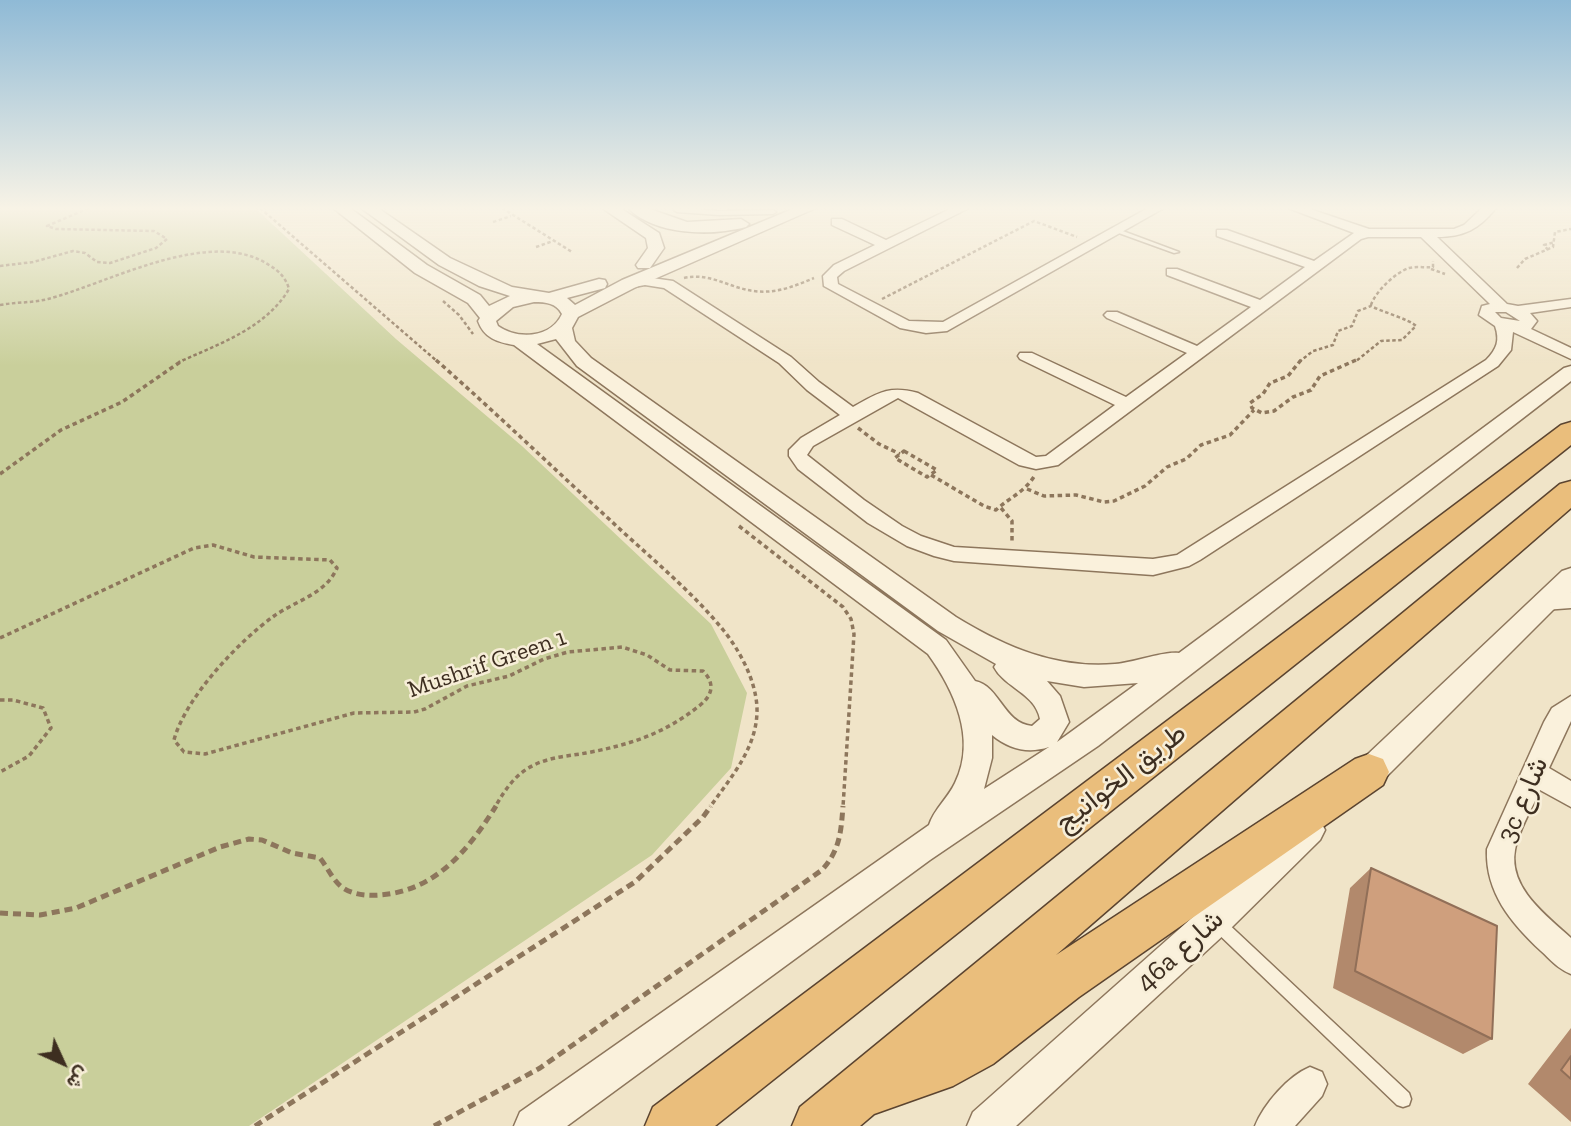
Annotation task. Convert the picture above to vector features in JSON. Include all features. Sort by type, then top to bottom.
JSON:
[{"type":"highway","name":"طريق الخوانيج","points":[[672,1126],[1571,431]]},
{"type":"highway","points":[[819,1126],[1571,491]]},
{"type":"highway","points":[[859,1092],[935,1068],[975,1046],[1062,980],[1369,772]]},
{"type":"street","points":[[410,261],[474,299],[489,317]]},
{"type":"street","points":[[444,261],[466,276],[489,286],[542,298],[565,304],[566,342],[584,362],[1025,679],[1044,696],[1054,713],[1053,727],[1039,738],[1022,738],[1002,729],[953,664],[920,632],[519,340],[493,333],[488,326],[489,317],[510,302],[542,298],[587,289],[655,261]]},
{"type":"street","points":[[644,265],[647,261]]},
{"type":"street","points":[[519,340],[544,337],[567,320],[628,284],[685,261]]},
{"type":"street","points":[[854,261],[830,276],[831,286],[912,327],[947,326],[1065,261]]},
{"type":"street","points":[[1300,261],[1313,265]]},
{"type":"street","points":[[1320,261],[1051,461],[1036,463],[1021,458],[905,395],[891,394],[802,446],[798,450],[800,461],[920,545],[954,554],[1137,567],[1168,565],[1193,555],[1492,363],[1500,356],[1515,318]]},
{"type":"street","points":[[1455,261],[1515,318],[1571,354]]},
{"type":"street","points":[[668,284],[666,274],[670,267]]},
{"type":"street","points":[[1172,272],[1259,305]]},
{"type":"street","points":[[628,284],[645,281],[668,284],[785,360],[813,386],[855,414]]},
{"type":"street","points":[[1515,318],[1571,303]]},
{"type":"street","points":[[1112,315],[1198,352]]},
{"type":"street","points":[[1515,318],[1569,336]]},
{"type":"street","points":[[1026,356],[1126,404]]},
{"type":"street","points":[[534,1126],[919,849],[1088,737],[1571,372]]},
{"type":"street","name":"46a شارع","points":[[987,1126],[1215,920],[1369,772],[1558,601],[1571,577]]},
{"type":"street","points":[[970,640],[1013,661],[1061,674],[1109,677],[1132,675],[1188,659]]},
{"type":"street","points":[[919,849],[950,818],[962,801],[976,764],[977,722],[969,693],[953,664]]},
{"type":"street","name":"3c شارع","points":[[1571,706],[1557,722],[1501,849],[1500,873],[1517,904],[1571,959]]},
{"type":"street","points":[[1534,773],[1571,794]]},
{"type":"street","points":[[1272,1126],[1310,1084]]},
{"type":"lane","points":[[1215,920],[1403,1099]]},
{"type":"path","points":[[0,267],[39,261]]},
{"type":"path","points":[[95,261],[110,263],[118,261]]},
{"type":"path","points":[[0,305],[48,299],[162,261]]},
{"type":"path","points":[[0,474],[49,437],[122,402],[179,362],[244,332],[280,304],[289,289],[287,281],[266,261]]},
{"type":"path","points":[[255,1126],[607,902],[643,875],[682,839],[737,772],[752,739],[757,706],[750,676],[741,657],[704,608],[448,371],[321,261]]},
{"type":"path","points":[[868,307],[958,261]]},
{"type":"path","points":[[1371,306],[1373,299],[1404,270],[1414,267],[1431,269],[1434,261]]},
{"type":"path","points":[[1517,268],[1524,261]]},
{"type":"path","points":[[668,284],[690,276],[703,275],[746,290],[775,292],[839,268]]},
{"type":"path","points":[[434,294],[455,310],[478,339]]},
{"type":"path","points":[[1371,306],[1393,317],[1411,321],[1416,326],[1402,340],[1381,341],[1355,362],[1339,366],[1320,376],[1311,390],[1293,397],[1274,411],[1267,413],[1254,410],[1250,403],[1263,394],[1268,385],[1288,376],[1294,366],[1313,351],[1333,345],[1338,331],[1354,325],[1358,311],[1371,306]]},
{"type":"path","points":[[1027,489],[1044,496],[1076,495],[1104,502],[1114,501],[1145,486],[1200,445],[1230,435],[1254,410]]},
{"type":"path","points":[[855,414],[879,444],[900,454]]},
{"type":"path","points":[[904,451],[915,458],[937,470],[927,477],[895,458],[904,451]]},
{"type":"path","points":[[906,465],[915,458]]},
{"type":"path","points":[[931,475],[984,506],[996,510],[1008,499],[1027,489],[1035,477],[1036,463]]},
{"type":"path","points":[[916,471],[926,464]]},
{"type":"path","points":[[1001,508],[1012,521],[1012,549]]},
{"type":"path","points":[[434,1126],[540,1068],[822,870],[834,857],[841,831],[854,634],[851,619],[836,601],[730,520]]},
{"type":"path","name":"Mushrif Green 1","points":[[0,638],[194,548],[213,545],[238,555],[330,560],[337,568],[331,581],[275,615],[237,651],[178,722],[174,740],[184,752],[205,754],[354,713],[414,712],[425,709],[467,686],[509,676],[556,655],[607,647],[635,649],[670,670],[703,671],[712,682],[712,689],[704,702],[677,724],[655,737],[630,745],[547,760],[525,769],[508,784],[466,853],[433,879],[407,890],[394,893],[353,893],[337,881],[320,858],[292,853],[262,840],[248,839],[220,847],[76,908],[40,915],[0,914]]},
{"type":"path","points":[[0,700],[13,700],[43,708],[51,727],[29,756],[0,772]]},
{"type":"green space","points":[[0,261],[312,261],[396,339],[522,446],[711,624],[747,693],[731,768],[652,855],[249,1126],[0,1126]]},
{"type":"building","points":[[1371,868],[1497,926],[1492,1039],[1355,971]]},
{"type":"building","points":[[1571,1056],[1571,1079],[1561,1070]]}]
